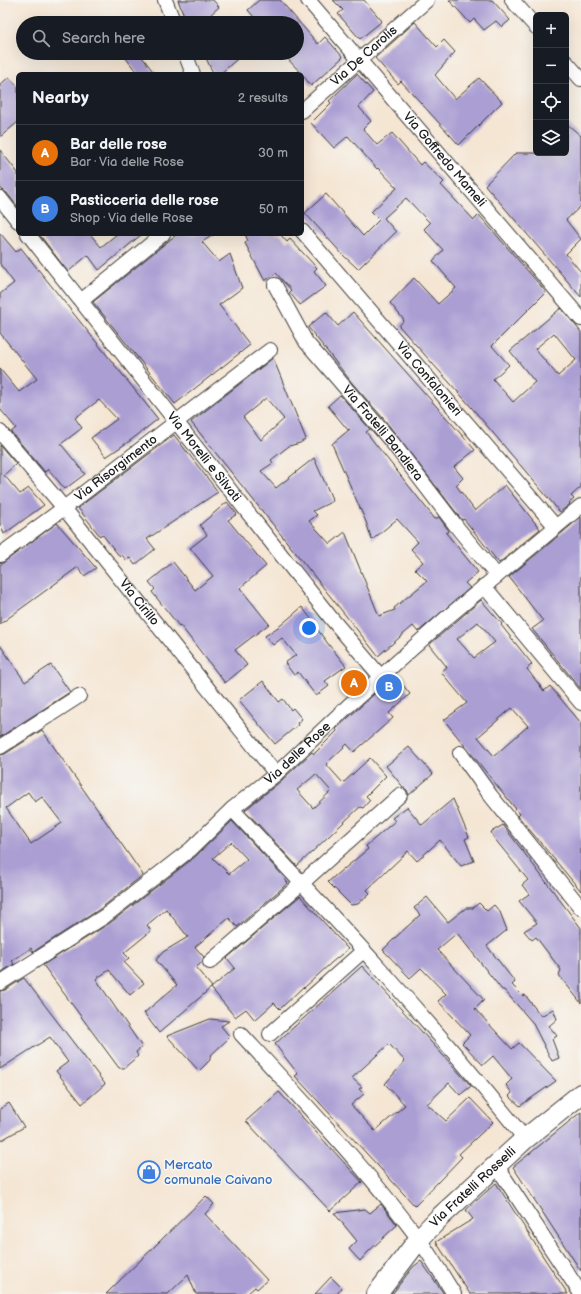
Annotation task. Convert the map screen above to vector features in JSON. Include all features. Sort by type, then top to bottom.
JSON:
[{"type":"main road","name":"Via Fratelli Rosselli","points":[[377,1294],[419,1239],[440,1217],[525,1139],[581,1094]]},
{"type":"street","points":[[165,0],[171,16]]},
{"type":"street","name":"Via Goffredo Mameli","points":[[308,0],[581,319]]},
{"type":"street","name":"Via De Carolis","points":[[304,109],[427,0]]},
{"type":"street","points":[[512,0],[533,24]]},
{"type":"street","points":[[188,60],[192,72]]},
{"type":"street","points":[[569,65],[581,79]]},
{"type":"street","points":[[0,198],[16,218]]},
{"type":"street","name":"Via Confalonieri","points":[[304,233],[556,527]]},
{"type":"street","name":"Via Morelli e Silvati","points":[[30,236],[331,618],[381,677]]},
{"type":"street","points":[[81,301],[161,236]]},
{"type":"street","name":"Via Fratelli Bandiera","points":[[275,285],[306,342],[391,441],[460,532],[497,576]]},
{"type":"street","name":"Via Risorgimento","points":[[0,556],[270,350]]},
{"type":"street","name":"Via Cirillo","points":[[0,432],[64,508],[276,774]]},
{"type":"street","name":"Via delle Rose","points":[[0,983],[105,916],[191,849],[232,809],[276,774],[348,706],[444,620],[581,506]]},
{"type":"street","points":[[484,586],[581,703]]},
{"type":"street","points":[[0,747],[79,696]]},
{"type":"street","points":[[460,753],[491,796],[581,908]]},
{"type":"street","points":[[210,962],[302,883],[400,795]]},
{"type":"street","points":[[232,809],[302,883],[452,1049],[525,1139]]},
{"type":"street","points":[[270,1034],[363,951]]},
{"type":"street","points":[[242,1034],[373,1180],[419,1239],[454,1294]]},
{"type":"street","points":[[496,1165],[581,1294]]},
{"type":"building","points":[[178,0],[213,0],[219,7],[209,16],[184,16]]},
{"type":"building","points":[[259,0],[280,0],[294,16],[253,16],[248,10]]},
{"type":"building","points":[[333,0],[364,0],[382,21],[360,39],[338,14],[343,10]]},
{"type":"building","points":[[449,0],[492,0],[510,20],[502,27],[496,21],[484,30],[474,19],[470,23]]},
{"type":"building","points":[[415,22],[437,47],[444,40],[455,52],[435,75],[455,99],[479,78],[502,102],[459,145],[401,81],[398,84],[375,58]]},
{"type":"building","points":[[304,28],[318,44],[325,37],[343,57],[311,86],[304,77],[304,72],[300,72],[289,60],[304,60]]},
{"type":"building","points":[[127,60],[144,60],[153,72],[136,72]]},
{"type":"building","points":[[207,60],[236,60],[222,72],[213,72]]},
{"type":"building","points":[[357,74],[373,92],[359,107],[371,121],[363,129],[377,145],[392,133],[420,165],[423,162],[444,182],[441,185],[474,220],[479,215],[546,292],[492,346],[509,365],[493,379],[513,402],[535,382],[510,351],[561,308],[581,332],[581,487],[571,496],[574,499],[569,503],[570,504],[560,512],[466,401],[399,326],[404,320],[390,303],[414,278],[438,304],[456,288],[433,261],[443,250],[424,229],[430,223],[406,198],[384,218],[396,232],[358,269],[343,255],[305,213],[326,194],[363,236],[379,220],[371,212],[397,188],[378,168],[377,169],[348,136],[334,148],[311,123],[331,103],[329,101]],"holes":[[[554,333],[576,360],[558,376],[535,349]]]},
{"type":"building","points":[[9,77],[16,85],[16,124],[0,137],[0,85]]},
{"type":"building","points":[[569,126],[581,136],[581,206],[566,220],[581,239],[566,254],[581,272],[581,297],[485,185],[516,153],[533,153],[533,156],[569,156]]},
{"type":"building","points":[[0,150],[16,170],[16,204],[7,193],[0,188]]},
{"type":"building","points":[[0,233],[16,252],[21,248],[158,419],[106,457],[91,438],[117,419],[99,400],[75,418],[82,428],[61,444],[85,474],[65,489],[48,469],[45,472],[11,432],[16,428],[0,409],[0,369],[19,392],[37,379],[0,333],[0,294],[14,283],[0,264]]},
{"type":"building","points":[[41,236],[92,236],[101,247],[115,236],[140,236],[99,270],[88,255],[68,272]]},
{"type":"building","points":[[175,236],[212,236],[202,242],[219,262],[230,254],[242,288],[219,305],[250,345],[175,404],[93,302]]},
{"type":"building","points":[[246,236],[282,236],[287,242],[290,239],[317,268],[314,271],[326,286],[300,305],[289,292],[291,290],[276,273],[265,281],[245,243],[248,241]]},
{"type":"building","points":[[326,312],[338,326],[353,312],[475,450],[454,467],[463,478],[456,485],[475,511],[505,485],[540,529],[499,563],[464,519],[462,520],[383,418],[353,384],[308,327]]},
{"type":"building","points":[[273,358],[306,439],[300,443],[289,446],[271,460],[273,463],[261,471],[276,488],[314,458],[333,501],[313,511],[317,515],[309,521],[330,544],[345,532],[379,616],[395,610],[394,608],[427,581],[415,569],[423,562],[411,549],[418,542],[397,519],[372,540],[366,522],[332,444],[350,429],[348,430],[328,406],[340,395],[370,429],[366,432],[435,519],[439,517],[449,531],[446,533],[478,572],[465,583],[470,588],[418,632],[413,626],[378,656],[191,422]],"holes":[[[266,398],[284,419],[261,440],[243,417]]]},
{"type":"building","points":[[174,435],[218,492],[147,539],[155,549],[135,565],[130,558],[126,560],[122,555],[120,557],[102,534],[100,536],[78,508]]},
{"type":"building","points":[[0,445],[16,464],[4,475],[20,494],[29,488],[44,505],[4,534],[0,523]]},
{"type":"building","points":[[227,502],[237,514],[228,520],[266,566],[240,588],[269,624],[235,650],[247,665],[225,683],[152,592],[155,589],[149,582],[173,562],[195,590],[213,576],[190,548],[207,535],[200,525]]},
{"type":"building","points":[[581,517],[581,689],[532,629],[543,621],[509,577]]},
{"type":"building","points":[[57,523],[96,568],[84,576],[78,567],[0,624],[0,565]]},
{"type":"building","points":[[481,600],[502,624],[501,625],[532,664],[527,669],[544,691],[550,686],[581,723],[581,891],[518,816],[520,814],[444,720],[467,703],[441,672],[447,667],[429,645]],"holes":[[[478,622],[495,642],[474,658],[457,639]],[[512,708],[528,726],[494,756],[478,737]]]},
{"type":"building","points":[[302,607],[346,666],[325,681],[329,686],[316,696],[298,672],[294,675],[285,663],[296,655],[282,638],[273,645],[265,636],[281,625]]},
{"type":"building","points":[[0,645],[25,682],[51,665],[70,692],[0,737]]},
{"type":"building","points":[[395,675],[410,694],[389,713],[393,718],[354,752],[347,744],[326,764],[343,783],[370,758],[386,776],[366,796],[370,800],[363,808],[360,807],[297,866],[245,810],[281,781],[312,752],[314,754],[337,731],[336,729]],"holes":[[[316,774],[331,791],[313,808],[297,790]]]},
{"type":"building","points":[[263,681],[279,702],[283,699],[291,710],[293,708],[302,719],[297,723],[298,725],[275,744],[239,700]]},
{"type":"building","points":[[42,730],[143,875],[100,909],[33,952],[31,948],[12,961],[14,964],[0,973],[0,755],[5,754]],"holes":[[[28,792],[35,802],[42,797],[62,823],[31,844],[6,808]]]},
{"type":"building","points":[[409,747],[433,774],[409,795],[407,790],[386,766]]},
{"type":"building","points":[[453,799],[469,837],[465,839],[474,861],[461,866],[440,840],[417,861],[408,851],[367,890],[370,893],[358,904],[351,905],[328,882],[368,849],[366,846],[395,821],[392,818],[407,807],[422,825]]},
{"type":"building","points":[[232,821],[288,883],[237,927],[229,918],[195,947],[204,957],[202,962],[196,968],[212,987],[159,1033],[144,1013],[177,985],[156,960],[163,952],[188,937],[166,909],[147,925],[151,931],[124,953],[129,958],[124,962],[144,983],[130,995],[109,970],[96,979],[142,1047],[136,1052],[138,1056],[124,1068],[119,1068],[43,965],[110,923],[196,856]],"holes":[[[231,842],[247,859],[229,874],[213,858]]]},
{"type":"building","points":[[503,825],[581,928],[581,1003],[559,975],[561,970],[536,937],[532,940],[524,931],[537,923],[519,901],[529,894],[522,885],[528,880],[494,838],[491,832]]},
{"type":"building","points":[[300,896],[348,949],[304,988],[303,987],[280,1009],[274,1003],[255,1020],[246,1009],[235,1017],[211,988],[235,968],[227,958]]},
{"type":"building","points":[[427,897],[448,922],[466,908],[473,908],[479,903],[487,911],[494,905],[500,912],[507,930],[487,946],[515,982],[512,985],[523,996],[525,995],[541,1016],[553,1009],[557,1019],[549,1026],[557,1036],[552,1039],[559,1058],[552,1061],[532,1022],[504,990],[502,990],[457,933],[437,950],[484,1000],[475,1009],[512,1049],[519,1043],[556,1081],[520,1106],[509,1096],[512,1093],[506,1085],[512,1079],[493,1056],[483,1065],[462,1043],[470,1035],[438,1001],[446,994],[421,968],[410,978],[383,950],[420,915],[414,908]]},
{"type":"building","points":[[362,966],[471,1086],[460,1095],[449,1083],[427,1104],[446,1121],[470,1098],[493,1122],[459,1154],[462,1157],[415,1206],[295,1076],[298,1074],[275,1044]],"holes":[[[389,1044],[405,1061],[385,1084],[405,1105],[375,1131],[351,1105],[364,1094],[359,1089],[362,1087],[352,1078]]]},
{"type":"building","points":[[24,978],[105,1084],[82,1104],[56,1071],[68,1062],[50,1037],[0,1069],[0,991],[5,990]]},
{"type":"building","points":[[210,1019],[229,1021],[221,1026],[230,1037],[210,1056],[210,1060],[199,1071],[167,1036]]},
{"type":"building","points":[[279,1092],[362,1182],[330,1211],[246,1121]]},
{"type":"building","points":[[9,1103],[24,1127],[0,1141],[0,1109]]},
{"type":"building","points":[[581,1112],[581,1271],[513,1167]]},
{"type":"building","points":[[496,1183],[568,1294],[470,1294],[436,1242],[473,1219],[466,1210]]},
{"type":"building","points":[[206,1196],[214,1204],[205,1214],[267,1280],[257,1289],[255,1287],[247,1294],[196,1294],[188,1275],[168,1294],[106,1294]]},
{"type":"building","points":[[381,1204],[397,1225],[360,1261],[349,1249],[357,1241],[334,1213],[365,1209],[370,1213]]},
{"type":"building","points":[[421,1261],[444,1294],[392,1294],[413,1267]]},
{"type":"building","points":[[331,1277],[342,1288],[337,1294],[315,1294]]},
{"type":"place","name":"Bar delle rose","points":[[354,683]]},
{"type":"place","name":"Pasticceria delle rose","points":[[389,687]]},
{"type":"place","name":"Mercato comunale Caivano","points":[[149,1172]]}]
